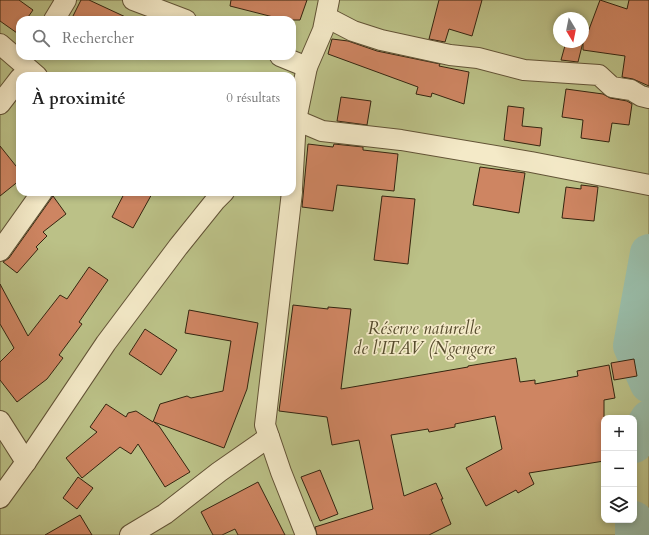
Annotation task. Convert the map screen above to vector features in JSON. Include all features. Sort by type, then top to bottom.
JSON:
[{"type":"street","points":[[56,16],[66,0]]},
{"type":"street","points":[[133,0],[175,16]]},
{"type":"street","points":[[296,113],[306,66],[323,30],[328,8],[353,31],[381,40],[450,56],[478,58],[524,70],[599,75],[612,87],[631,90],[641,96],[649,98]]},
{"type":"street","points":[[0,44],[16,59]]},
{"type":"street","points":[[17,60],[28,71]]},
{"type":"street","points":[[290,60],[306,66]]},
{"type":"street","points":[[0,104],[16,85]]},
{"type":"street","points":[[296,123],[322,131],[401,140],[531,162],[648,185]]},
{"type":"street","points":[[0,251],[39,196]]},
{"type":"street","points":[[0,498],[106,343],[178,247],[212,196]]},
{"type":"street","points":[[292,196],[265,425],[306,535]]},
{"type":"street","points":[[0,421],[26,462]]},
{"type":"street","points":[[130,535],[165,514],[219,472],[275,455]]},
{"type":"green space","name":"Réserve naturelle de l'ITAV (Ngengere","points":[[0,0],[649,0],[649,535],[0,535]]},
{"type":"building","points":[[0,0],[19,0],[33,10],[29,16],[16,16],[16,32],[0,21]]},
{"type":"building","points":[[81,0],[89,0],[123,16],[73,16]]},
{"type":"building","points":[[231,0],[307,0],[300,20],[296,20],[296,16],[269,16],[230,6]]},
{"type":"building","points":[[439,0],[482,0],[472,36],[449,29],[445,42],[429,39]]},
{"type":"building","points":[[600,0],[627,9],[629,0],[649,0],[649,86],[633,79],[622,77],[625,56],[583,50],[583,48],[589,48],[589,29]]},
{"type":"building","points":[[332,39],[348,41],[377,51],[440,64],[439,66],[469,72],[464,104],[432,93],[431,97],[416,94],[418,87],[328,54]]},
{"type":"building","points":[[564,48],[582,48],[578,62],[561,60]]},
{"type":"building","points":[[566,89],[603,94],[610,98],[627,101],[632,104],[629,125],[612,123],[609,142],[581,138],[583,120],[562,117]]},
{"type":"building","points":[[341,97],[371,101],[367,125],[337,121]]},
{"type":"building","points":[[508,106],[524,108],[522,126],[542,128],[540,146],[504,140]]},
{"type":"building","points":[[308,144],[333,147],[334,144],[363,147],[363,150],[398,154],[394,191],[337,185],[333,211],[302,207]]},
{"type":"building","points":[[0,146],[16,166],[16,183],[0,196]]},
{"type":"building","points":[[480,167],[525,173],[519,213],[473,205]]},
{"type":"building","points":[[581,185],[598,187],[594,221],[562,218],[566,187],[581,189]]},
{"type":"building","points":[[53,196],[66,214],[43,232],[47,236],[36,247],[38,249],[17,273],[3,262],[9,258]]},
{"type":"building","points":[[123,196],[151,196],[133,228],[112,217]]},
{"type":"building","points":[[382,196],[415,199],[408,264],[374,260]]},
{"type":"building","points":[[89,267],[108,280],[79,322],[82,324],[59,355],[63,358],[47,379],[17,402],[0,380],[0,362],[14,348],[0,324],[0,284],[28,336],[60,295],[67,299]]},
{"type":"building","points":[[293,305],[328,309],[328,307],[351,309],[341,389],[516,358],[520,382],[535,380],[535,384],[578,376],[577,371],[609,365],[615,398],[604,400],[604,415],[601,415],[601,461],[529,473],[534,484],[518,493],[516,490],[486,506],[466,468],[502,449],[495,416],[455,424],[455,427],[429,432],[428,429],[391,435],[404,496],[436,483],[443,499],[441,499],[451,524],[429,535],[317,535],[315,527],[373,509],[359,440],[332,445],[327,417],[279,411]]},
{"type":"building","points":[[189,310],[258,323],[247,389],[224,448],[154,422],[159,426],[190,472],[165,487],[138,444],[131,454],[120,447],[82,478],[66,458],[97,432],[90,427],[106,404],[126,417],[128,413],[136,411],[153,422],[160,404],[187,396],[191,398],[223,391],[231,341],[185,333]]},
{"type":"building","points":[[145,329],[177,350],[161,375],[129,354]]},
{"type":"building","points":[[634,359],[637,376],[614,380],[611,363]]},
{"type":"building","points":[[320,470],[338,514],[320,521],[301,477]]},
{"type":"building","points":[[78,477],[93,488],[77,509],[63,498]]},
{"type":"building","points":[[258,482],[285,535],[238,535],[235,529],[222,535],[213,535],[201,512]]},
{"type":"building","points":[[80,515],[92,535],[45,535]]},
{"type":"waterway","points":[[649,253],[632,346],[649,384]]},
{"type":"waterway","points":[[637,439],[649,419]]},
{"type":"waterway","points":[[634,523],[634,535]]}]
